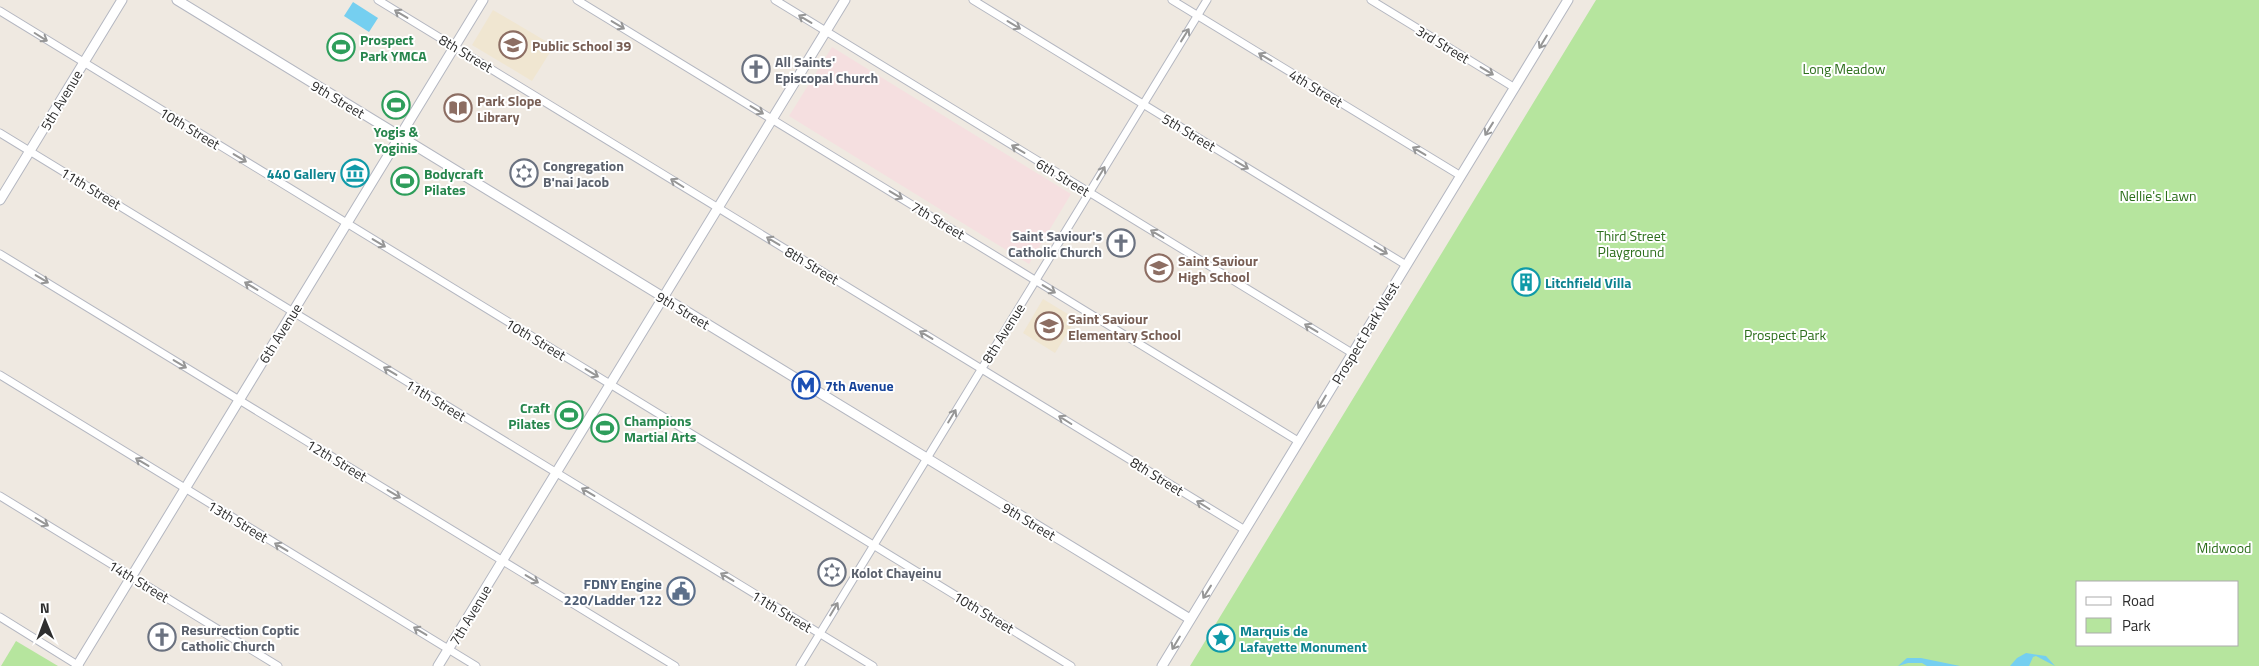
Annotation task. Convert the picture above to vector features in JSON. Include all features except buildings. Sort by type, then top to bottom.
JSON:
[{"type":"street","name":"5th Avenue","points":[[0,200],[122,0]]},
{"type":"street","name":"9th Street","points":[[177,0],[1190,619]]},
{"type":"street","name":"8th Street","points":[[378,0],[1245,530]]},
{"type":"street","name":"6th Avenue","points":[[78,666],[483,0]]},
{"type":"street","name":"7th Street","points":[[577,0],[1298,441]]},
{"type":"street","name":"6th Street","points":[[774,0],[1352,353]]},
{"type":"street","name":"7th Avenue","points":[[438,666],[845,0]]},
{"type":"street","name":"5th Street","points":[[973,0],[1406,265]]},
{"type":"street","name":"4th Street","points":[[1172,0],[1460,176]]},
{"type":"street","name":"8th Avenue","points":[[800,666],[1207,0]]},
{"type":"street","name":"3rd Street","points":[[1371,0],[1515,88]]},
{"type":"street","name":"Prospect Park West","points":[[1162,666],[1568,0]]},
{"type":"street","name":"10th Street","points":[[0,11],[1071,666]]},
{"type":"street","name":"11th Street","points":[[0,133],[873,666]]},
{"type":"street","name":"12th Street","points":[[0,254],[675,666]]},
{"type":"street","name":"13th Street","points":[[0,375],[476,666]]},
{"type":"street","name":"14th Street","points":[[0,496],[278,666]]},
{"type":"street","points":[[0,618],[78,666]]},
{"type":"shaded area","name":"Public School 39","points":[[493,10],[554,46],[532,81],[472,45]]},
{"type":"shaded area","points":[[832,47],[1071,194],[1029,264],[789,116]]},
{"type":"shaded area","name":"Saint Saviour Elementary School","points":[[1043,299],[1076,319],[1055,353],[1023,333]]},
{"type":"green space","name":"Prospect Park","points":[[1596,0],[2259,0],[2259,666],[1190,666]]},
{"type":"green space","points":[[16,641],[58,666],[1,666]]},
{"type":"water","points":[[353,2],[378,18],[369,32],[344,16]]},
{"type":"water","points":[[2026,653],[2046,656],[2055,666],[2036,656],[2033,657],[2029,666],[2010,666],[2017,658]]},
{"type":"water","points":[[1907,658],[1921,658],[1960,666],[1927,666],[1922,663],[1908,663],[1898,666]]},
{"type":"place","name":"Public School 39","points":[[513,45]]},
{"type":"place","name":"Prospect Park YMCA","points":[[341,47]]},
{"type":"place","name":"All Saints' Episcopal Church","points":[[756,69]]},
{"type":"place","name":"Yogis & Yoginis","points":[[396,105]]},
{"type":"place","name":"Park Slope Library","points":[[458,108]]},
{"type":"place","name":"440 Gallery","points":[[355,173]]},
{"type":"place","name":"Congregation B'nai Jacob","points":[[524,173]]},
{"type":"place","name":"Bodycraft Pilates","points":[[405,181]]},
{"type":"place","name":"Saint Saviour's Catholic Church","points":[[1121,243]]},
{"type":"place","name":"Saint Saviour High School","points":[[1159,268]]},
{"type":"place","name":"Litchfield Villa","points":[[1526,282]]},
{"type":"place","name":"Saint Saviour Elementary School","points":[[1049,326]]},
{"type":"place","name":"7th Avenue","points":[[806,385]]},
{"type":"place","name":"Craft Pilates","points":[[569,415]]},
{"type":"place","name":"Champions Martial Arts","points":[[605,428]]},
{"type":"place","name":"Kolot Chayeinu","points":[[832,572]]},
{"type":"place","name":"FDNY Engine 220/Ladder 122","points":[[681,591]]},
{"type":"place","name":"Resurrection Coptic Catholic Church","points":[[162,637]]},
{"type":"place","name":"Marquis de Lafayette Monument","points":[[1221,638]]},
{"type":"park label","name":"Long Meadow","points":[[1844,68]]},
{"type":"park label","name":"Nellie's Lawn","points":[[2158,195]]},
{"type":"park label","name":"Third Street Playground","points":[[1631,244]]},
{"type":"park label","name":"Midwood","points":[[2224,547]]}]
